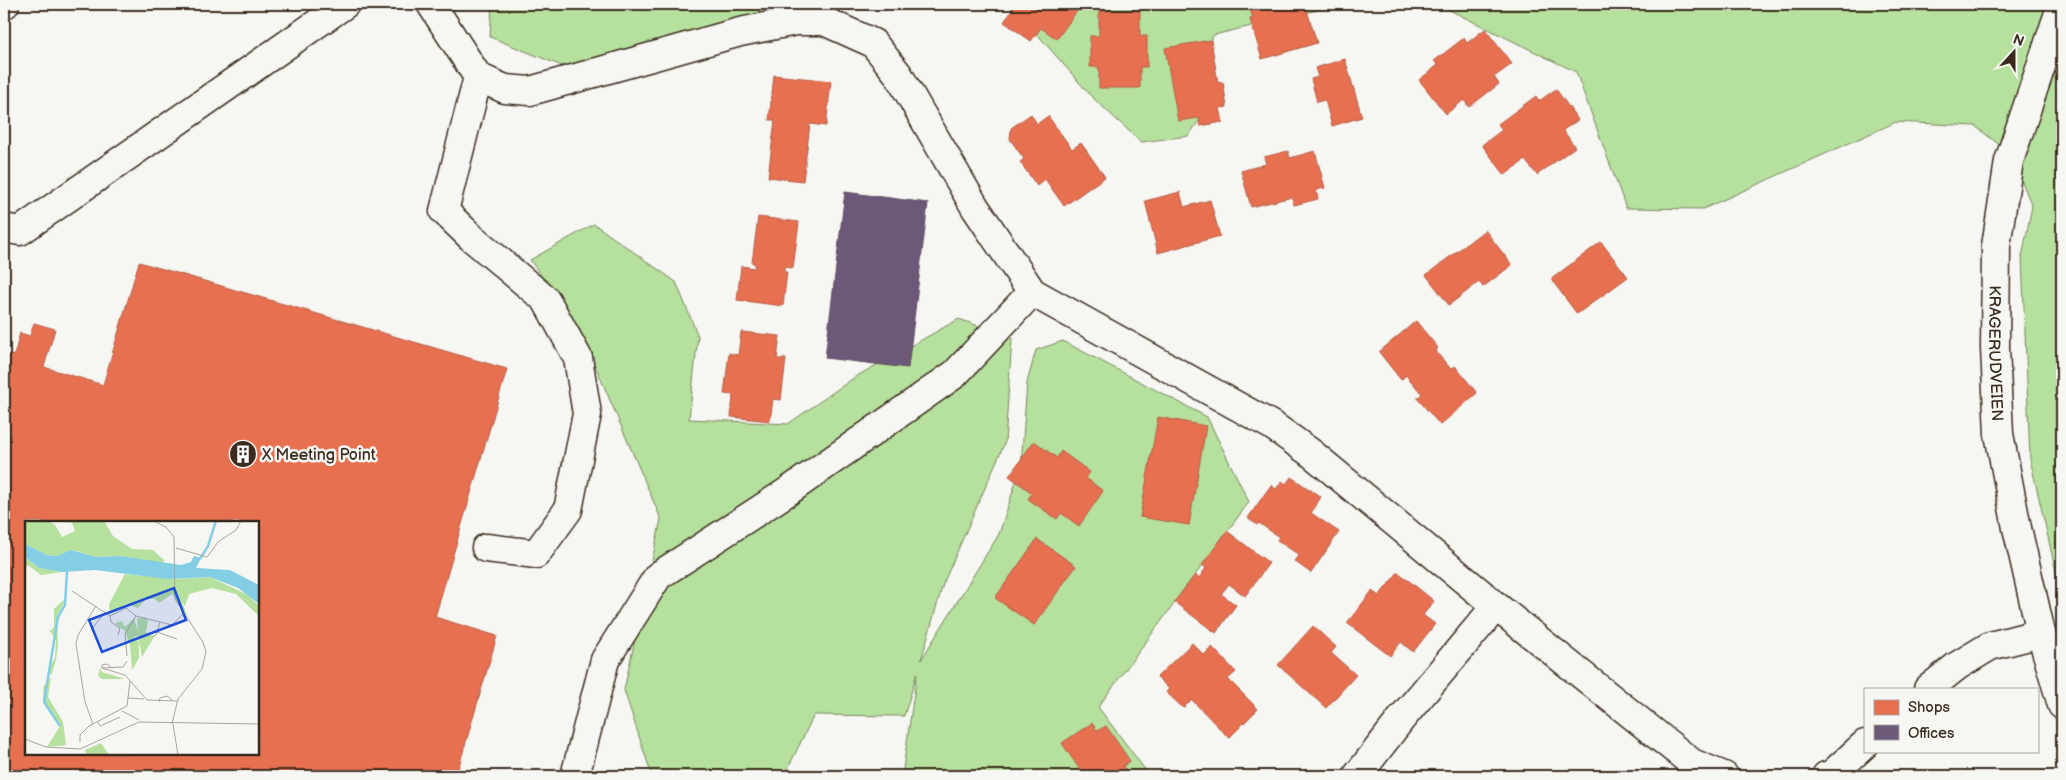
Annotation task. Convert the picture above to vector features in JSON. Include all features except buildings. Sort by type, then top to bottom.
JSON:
[{"type":"street","points":[[4,228],[20,231],[345,4]]},
{"type":"street","points":[[431,4],[478,77],[506,88],[530,91],[740,32],[796,21],[824,21],[873,43],[898,74],[975,207],[1032,292],[1280,432],[1312,453],[1496,606],[1692,763],[1724,776]]},
{"type":"street","name":"KRAGERUDVEIEN","points":[[2062,4],[2009,161],[1996,246],[1995,348],[1999,434],[2017,528],[2041,633],[2062,705]]},
{"type":"street","points":[[478,77],[444,211],[471,238],[546,300],[578,358],[587,414],[568,510],[536,554],[486,548]]},
{"type":"street","points":[[575,776],[605,660],[658,576],[787,492],[956,374],[1032,292]]},
{"type":"street","points":[[1357,776],[1402,718],[1496,606]]},
{"type":"street","points":[[1929,688],[1957,666],[1990,646],[2041,633]]},
{"type":"street","points":[[1826,776],[1831,775],[1864,745]]},
{"type":"green space","points":[[492,4],[808,4],[567,68],[490,37]]},
{"type":"green space","points":[[1007,4],[1342,4],[1214,35],[1196,59],[1202,117],[1188,136],[1141,142],[1092,97],[1037,34]]},
{"type":"green space","points":[[1437,4],[2062,4],[2062,598],[2030,459],[2022,257],[2032,206],[2010,153],[1975,126],[1896,122],[1703,209],[1626,208],[1576,72]]},
{"type":"green space","points":[[594,224],[676,282],[698,336],[689,419],[788,424],[855,377],[959,319],[1012,338],[1005,442],[943,584],[921,660],[999,534],[1021,466],[1027,383],[1036,350],[1063,341],[1207,417],[1249,502],[1098,707],[1150,776],[902,776],[917,673],[904,716],[814,715],[788,768],[790,776],[652,776],[624,690],[661,519],[579,328],[530,260]]},
{"type":"place","name":"X Meeting Point","points":[[243,454]]}]
